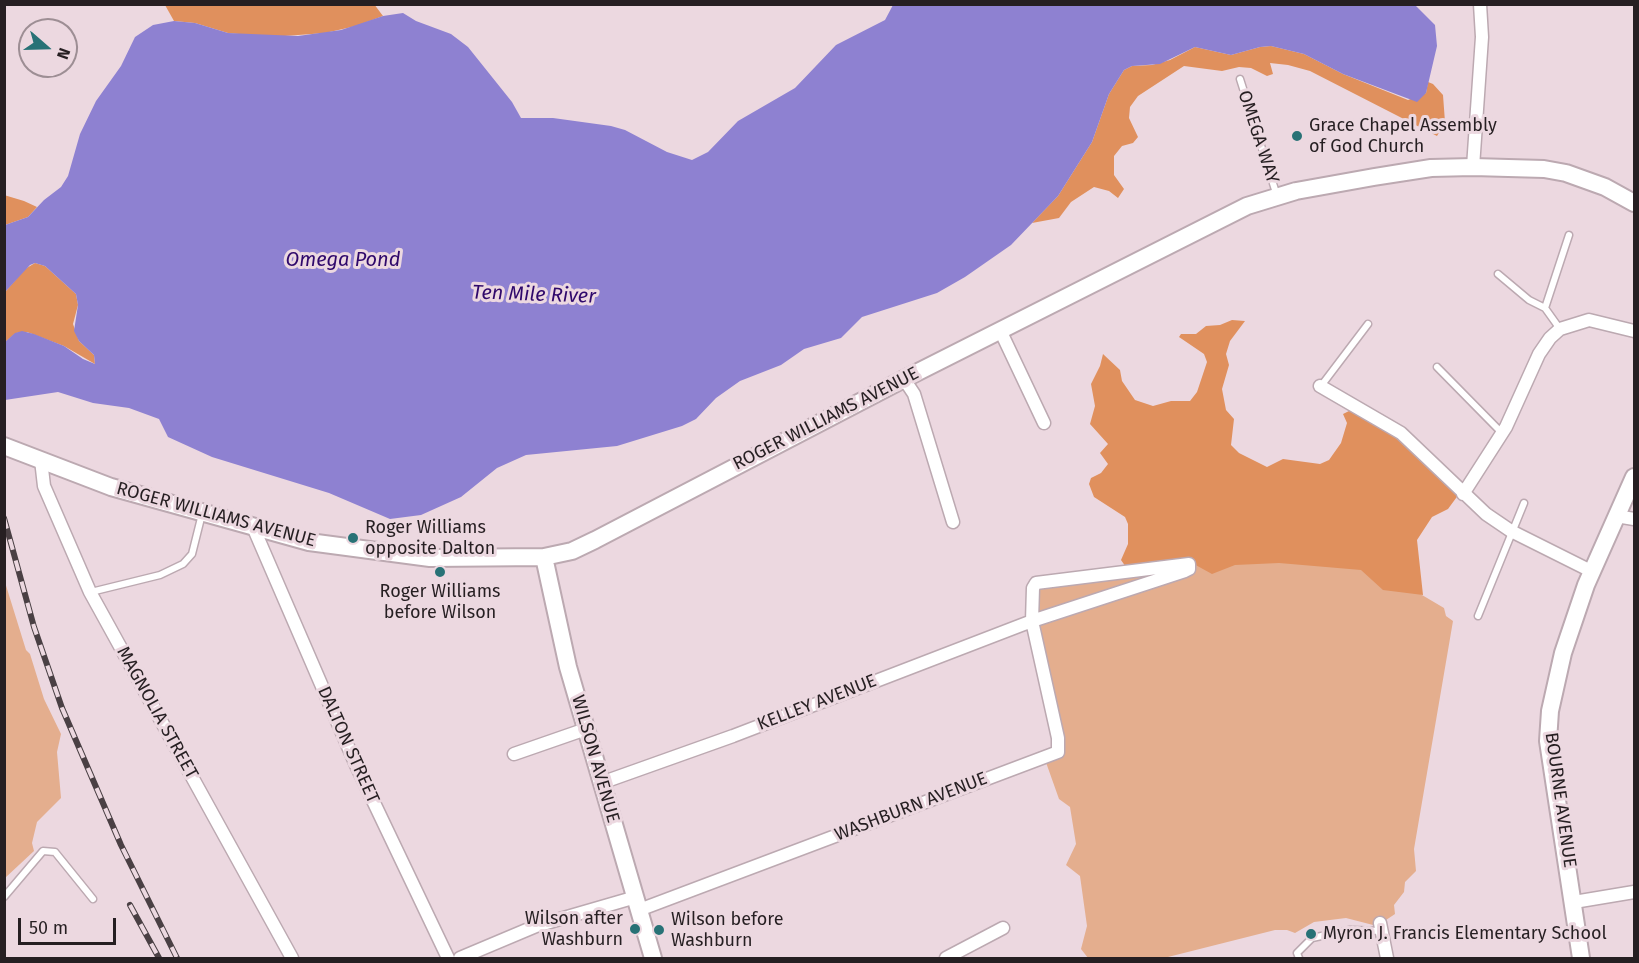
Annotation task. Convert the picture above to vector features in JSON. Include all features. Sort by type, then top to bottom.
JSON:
[{"type":"main road","name":"ROGER WILLIAMS AVENUE","points":[[4,446],[111,487],[309,543],[419,557],[478,560],[544,557],[572,551],[595,540],[904,378],[1247,206],[1277,196],[1431,168],[1473,167],[1544,169],[1566,173],[1605,187],[1635,203]]},
{"type":"main road","name":"BOURNE AVENUE","points":[[1581,958],[1548,741],[1550,711],[1563,653],[1591,571],[1635,477]]},
{"type":"main road","name":"WILSON AVENUE","points":[[544,557],[568,667],[653,958]]},
{"type":"street","points":[[1473,167],[1482,37],[1480,4]]},
{"type":"street","points":[[1463,494],[1521,399],[1539,354],[1560,329],[1589,320],[1635,331]]},
{"type":"street","points":[[1000,330],[1044,423]]},
{"type":"street","points":[[904,378],[914,394],[953,522]]},
{"type":"street","points":[[1320,387],[1401,433],[1463,494],[1511,531],[1591,571]]},
{"type":"street","name":"MAGNOLIA STREET","points":[[41,460],[44,486],[90,592],[292,958]]},
{"type":"street","points":[[1616,516],[1635,519]]},
{"type":"street","name":"DALTON STREET","points":[[254,529],[356,765],[448,958]]},
{"type":"street","name":"KELLEY AVENUE","points":[[602,783],[733,736],[1032,621],[1185,571],[1190,569],[1190,564],[1036,583],[1033,588],[1032,621]]},
{"type":"street","name":"WASHBURN AVENUE","points":[[460,958],[536,926],[638,904],[1058,752],[1058,738],[1032,621]]},
{"type":"street","points":[[514,754],[586,729]]},
{"type":"street","points":[[1574,902],[1635,892]]},
{"type":"street","points":[[1381,927],[1387,958]]},
{"type":"street","points":[[946,958],[1003,928]]},
{"type":"lane","name":"OMEGA WAY","points":[[1240,78],[1277,196]]},
{"type":"lane","points":[[1545,308],[1569,235]]},
{"type":"lane","points":[[1498,274],[1529,300],[1545,308],[1560,329]]},
{"type":"lane","points":[[1320,387],[1368,324]]},
{"type":"lane","points":[[1437,368],[1502,433]]},
{"type":"lane","points":[[1478,616],[1524,503]]},
{"type":"lane","points":[[90,592],[160,575],[183,564],[192,554],[202,514]]},
{"type":"lane","points":[[4,897],[43,851],[49,851],[55,852],[93,899]]},
{"type":"lane","points":[[1299,958],[1297,953],[1312,939],[1350,930],[1381,927]]},
{"type":"shaded area","points":[[374,4],[383,16],[356,26],[325,33],[271,37],[228,33],[195,23],[174,21],[165,5]]},
{"type":"shaded area","points":[[1271,46],[1304,54],[1343,74],[1408,100],[1426,93],[1428,82],[1433,84],[1443,95],[1445,122],[1437,136],[1310,71],[1288,65],[1270,63],[1273,74],[1267,76],[1251,68],[1239,67],[1222,71],[1184,66],[1138,96],[1130,107],[1129,118],[1138,137],[1133,143],[1122,146],[1114,156],[1114,175],[1124,189],[1118,198],[1109,191],[1094,187],[1071,202],[1059,218],[1032,223],[1058,196],[1092,142],[1109,94],[1124,70],[1132,66],[1152,65],[1170,60],[1195,47],[1231,55]]},
{"type":"shaded area","points":[[4,195],[37,207],[28,217],[5,225]]},
{"type":"shaded area","points":[[35,263],[45,266],[76,294],[78,305],[73,324],[79,341],[94,355],[95,364],[64,346],[27,332],[16,333],[5,342],[5,292],[25,269]]},
{"type":"shaded area","points":[[1232,320],[1245,321],[1230,341],[1226,354],[1229,365],[1222,389],[1226,410],[1234,419],[1231,445],[1239,453],[1267,467],[1283,459],[1320,464],[1329,460],[1341,443],[1347,423],[1343,414],[1353,409],[1388,425],[1459,494],[1448,509],[1432,517],[1417,540],[1423,595],[1383,590],[1361,570],[1279,563],[1235,565],[1212,574],[1192,563],[1128,570],[1121,560],[1128,544],[1128,524],[1125,517],[1094,497],[1089,484],[1091,478],[1101,473],[1108,464],[1100,453],[1108,444],[1090,424],[1095,406],[1091,384],[1103,354],[1120,370],[1122,381],[1135,400],[1153,406],[1171,401],[1190,401],[1197,392],[1207,362],[1204,354],[1179,337],[1181,334],[1196,334],[1206,326],[1220,325]]},
{"type":"shaded area","points":[[1314,554],[1400,582],[1444,608],[1446,616],[1453,621],[1414,849],[1416,871],[1405,882],[1404,892],[1394,905],[1395,914],[1377,926],[1346,918],[1314,922],[1295,933],[1275,930],[1164,958],[1088,958],[1081,949],[1087,926],[1080,876],[1066,865],[1076,844],[1070,807],[1059,799],[1043,754],[1052,750],[1054,744],[1033,624],[1040,583],[1251,557]]},
{"type":"shaded area","points":[[4,579],[44,699],[61,734],[57,752],[61,798],[37,822],[32,843],[34,851],[5,878]]},
{"type":"water","name":"Omega Pond","points":[[893,5],[1415,5],[1435,25],[1437,46],[1426,93],[1417,102],[1343,74],[1304,54],[1271,46],[1231,55],[1195,47],[1160,64],[1132,66],[1124,70],[1109,94],[1092,142],[1058,196],[1011,245],[965,277],[937,293],[862,317],[841,338],[804,349],[781,365],[740,381],[716,398],[696,419],[682,426],[617,446],[526,455],[497,468],[461,497],[421,515],[390,519],[329,493],[212,457],[168,437],[159,419],[129,408],[93,403],[58,392],[5,400],[5,342],[15,333],[22,331],[34,334],[64,346],[95,364],[94,355],[79,341],[74,331],[78,305],[76,294],[45,266],[35,263],[30,265],[5,292],[5,225],[28,217],[44,200],[61,187],[68,176],[80,134],[96,101],[121,66],[135,37],[153,25],[174,21],[195,23],[228,33],[298,36],[341,30],[383,16],[403,13],[416,21],[451,34],[468,47],[512,102],[521,118],[553,118],[611,126],[625,130],[667,152],[692,160],[708,152],[738,121],[795,88],[836,45],[885,20]]},
{"type":"railway","points":[[4,518],[34,627],[62,708],[121,845],[177,958]]},
{"type":"railway","points":[[130,905],[159,958]]},
{"type":"place","name":"Grace Chapel Assembly of God Church","points":[[1297,136]]},
{"type":"place","name":"Roger Williams opposite Dalton","points":[[353,538]]},
{"type":"place","name":"Roger Williams before Wilson","points":[[440,572]]},
{"type":"place","name":"Wilson after Washburn","points":[[635,929]]},
{"type":"place","name":"Wilson before Washburn","points":[[659,930]]},
{"type":"place","name":"Myron J. Francis Elementary School","points":[[1311,934]]},
{"type":"water label","name":"Ten Mile River","points":[[534,295]]}]
